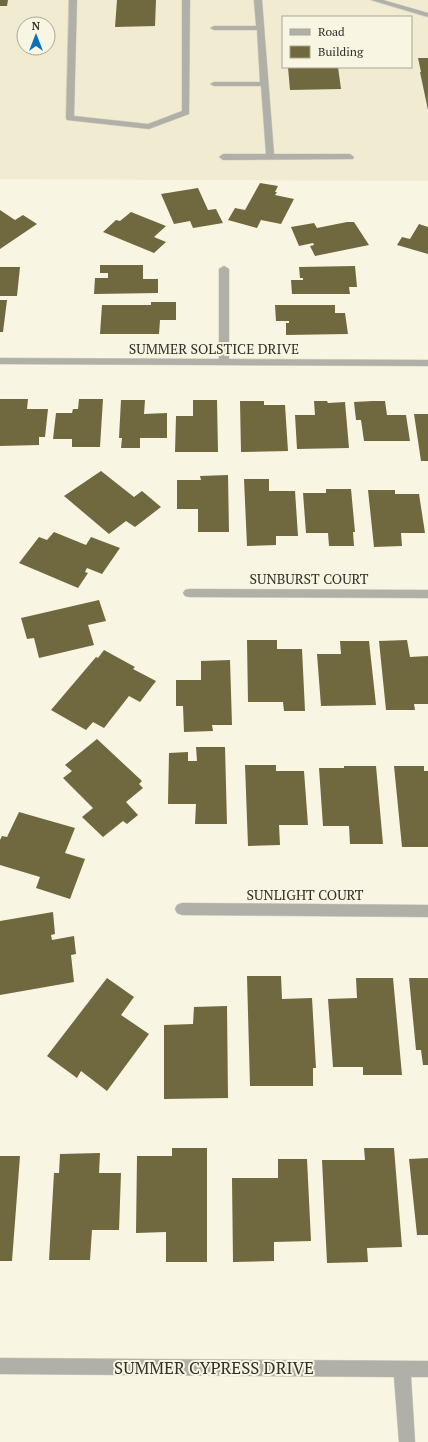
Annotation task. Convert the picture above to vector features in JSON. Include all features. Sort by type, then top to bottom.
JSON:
[{"type":"street","points":[[73,0],[70,118],[149,127],[186,112],[186,0]]},
{"type":"street","points":[[258,0],[270,156]]},
{"type":"street","points":[[375,0],[428,14]]},
{"type":"street","points":[[214,28],[260,28]]},
{"type":"street","points":[[214,84],[265,84]]},
{"type":"street","points":[[223,157],[350,157]]},
{"type":"street","points":[[224,269],[224,362]]},
{"type":"street","name":"SUMMER SOLSTICE DRIVE","points":[[0,361],[428,363]]},
{"type":"street","name":"SUNBURST COURT","points":[[189,593],[428,594]]},
{"type":"street","name":"SUNLIGHT COURT","points":[[182,909],[428,911]]},
{"type":"street","name":"SUMMER CYPRESS DRIVE","points":[[0,1366],[428,1369]]},
{"type":"street","points":[[402,1369],[407,1442]]},
{"type":"shaded area","points":[[0,0],[428,0],[428,181],[0,179]]},
{"type":"building","points":[[0,0],[8,0],[7,6],[0,6]]},
{"type":"building","points":[[117,0],[156,0],[155,26],[115,27]]},
{"type":"building","points":[[418,58],[428,58],[428,110],[420,72]]},
{"type":"building","points":[[288,68],[338,68],[341,89],[290,90]]},
{"type":"building","points":[[260,183],[278,186],[275,195],[294,199],[281,224],[261,220],[257,228],[228,220],[235,208],[245,210]]},
{"type":"building","points":[[198,188],[208,210],[216,209],[223,223],[193,228],[190,221],[174,224],[161,194]]},
{"type":"building","points":[[0,210],[15,220],[23,215],[37,224],[0,249]]},
{"type":"building","points":[[131,212],[166,226],[154,237],[166,242],[154,253],[103,232],[116,220],[120,221]]},
{"type":"building","points":[[354,222],[369,245],[315,256],[310,246],[314,245],[313,243],[299,246],[291,227],[314,223],[317,228]]},
{"type":"building","points":[[419,224],[428,227],[428,254],[397,245],[402,237],[410,239]]},
{"type":"building","points":[[100,265],[143,265],[143,279],[158,279],[158,293],[94,294],[95,278],[108,278],[108,273],[100,273]]},
{"type":"building","points":[[355,266],[357,287],[349,287],[350,294],[292,294],[291,280],[303,280],[303,278],[300,278],[299,267]]},
{"type":"building","points":[[0,267],[20,267],[17,296],[0,296]]},
{"type":"building","points":[[0,300],[7,300],[3,332],[0,332]]},
{"type":"building","points":[[151,302],[176,302],[176,320],[160,320],[159,334],[100,334],[102,305],[151,305]]},
{"type":"building","points":[[275,305],[335,305],[335,313],[345,313],[348,334],[286,335],[286,323],[289,323],[289,321],[276,321]]},
{"type":"building","points":[[0,399],[28,399],[27,409],[48,409],[45,437],[39,437],[39,445],[0,446]]},
{"type":"building","points":[[79,399],[103,399],[100,447],[72,447],[72,439],[53,439],[56,413],[72,413],[73,409],[78,409]]},
{"type":"building","points":[[121,400],[145,400],[144,414],[167,413],[167,438],[140,438],[140,448],[121,448],[122,438],[119,438]]},
{"type":"building","points":[[193,400],[217,400],[218,452],[175,452],[176,416],[193,416]]},
{"type":"building","points":[[240,401],[264,401],[264,405],[285,405],[288,451],[241,452]]},
{"type":"building","points":[[314,401],[327,401],[328,403],[345,402],[349,448],[297,449],[295,415],[315,415]]},
{"type":"building","points":[[385,401],[387,415],[406,415],[410,441],[364,441],[361,420],[356,420],[354,402]]},
{"type":"building","points":[[414,414],[428,414],[428,461],[421,461]]},
{"type":"building","points":[[101,471],[134,497],[142,491],[161,507],[135,527],[126,521],[109,534],[64,496]]},
{"type":"building","points":[[228,475],[229,532],[198,532],[198,509],[177,509],[177,480],[201,480],[200,476]]},
{"type":"building","points":[[244,479],[269,479],[269,491],[295,491],[298,536],[276,536],[276,545],[247,546]]},
{"type":"building","points":[[326,489],[351,489],[355,532],[353,532],[354,546],[329,546],[328,533],[306,533],[303,493],[326,493]]},
{"type":"building","points":[[368,490],[395,490],[395,494],[419,494],[425,533],[401,533],[402,546],[374,547]]},
{"type":"building","points":[[54,532],[86,545],[91,537],[120,548],[102,574],[87,568],[85,572],[88,573],[78,588],[19,563],[39,537],[47,540]]},
{"type":"building","points":[[99,600],[106,621],[88,625],[94,645],[39,658],[34,638],[27,639],[21,618]]},
{"type":"building","points":[[247,640],[277,640],[277,649],[302,649],[305,711],[284,711],[283,702],[248,702]]},
{"type":"building","points":[[407,640],[410,657],[428,656],[428,704],[414,704],[415,710],[386,710],[379,641]]},
{"type":"building","points":[[340,641],[369,641],[376,705],[321,706],[317,654],[341,654]]},
{"type":"building","points":[[104,650],[135,667],[133,669],[156,681],[140,702],[129,696],[104,728],[93,722],[86,730],[51,710],[96,657],[98,658]]},
{"type":"building","points":[[230,660],[232,725],[212,725],[213,731],[184,732],[183,706],[176,706],[176,680],[201,680],[201,661]]},
{"type":"building","points":[[97,739],[142,781],[139,784],[143,788],[126,802],[138,815],[127,824],[123,821],[103,837],[82,817],[93,808],[63,778],[72,771],[65,765]]},
{"type":"building","points":[[196,747],[225,747],[227,824],[195,824],[196,804],[168,804],[169,753],[188,752],[188,761],[197,761]]},
{"type":"building","points":[[245,765],[276,765],[276,771],[304,771],[308,825],[279,825],[280,845],[248,846]]},
{"type":"building","points":[[344,766],[376,766],[383,844],[350,844],[349,826],[323,826],[319,768],[344,768]]},
{"type":"building","points":[[394,766],[424,766],[424,771],[428,771],[428,847],[402,847]]},
{"type":"building","points":[[19,812],[75,828],[65,853],[85,859],[70,899],[36,888],[40,877],[0,865],[0,840],[2,836],[7,837]]},
{"type":"building","points":[[53,912],[55,934],[51,935],[52,940],[74,936],[76,954],[71,955],[74,982],[0,995],[0,921]]},
{"type":"building","points":[[247,976],[281,976],[282,999],[312,998],[316,1068],[313,1068],[313,1086],[250,1086]]},
{"type":"building","points":[[107,978],[134,997],[121,1015],[149,1034],[107,1091],[81,1071],[77,1078],[47,1056]]},
{"type":"building","points":[[356,978],[393,978],[402,1075],[363,1075],[363,1067],[333,1067],[328,999],[357,998]]},
{"type":"building","points":[[409,978],[428,978],[428,1065],[423,1065],[421,1050],[416,1050]]},
{"type":"building","points":[[227,1006],[228,1098],[164,1099],[164,1025],[193,1024],[194,1007]]},
{"type":"building","points":[[172,1148],[207,1148],[207,1262],[166,1262],[166,1232],[136,1233],[137,1156],[172,1156]]},
{"type":"building","points":[[364,1148],[394,1148],[402,1247],[367,1248],[368,1262],[327,1263],[322,1160],[365,1160]]},
{"type":"building","points":[[100,1153],[99,1173],[121,1173],[119,1230],[92,1230],[90,1260],[49,1260],[54,1173],[59,1173],[60,1154]]},
{"type":"building","points":[[0,1156],[20,1156],[12,1261],[0,1261]]},
{"type":"building","points":[[428,1158],[428,1235],[417,1235],[409,1159]]},
{"type":"building","points":[[278,1159],[307,1159],[311,1241],[274,1242],[274,1261],[233,1262],[232,1178],[278,1178]]}]
